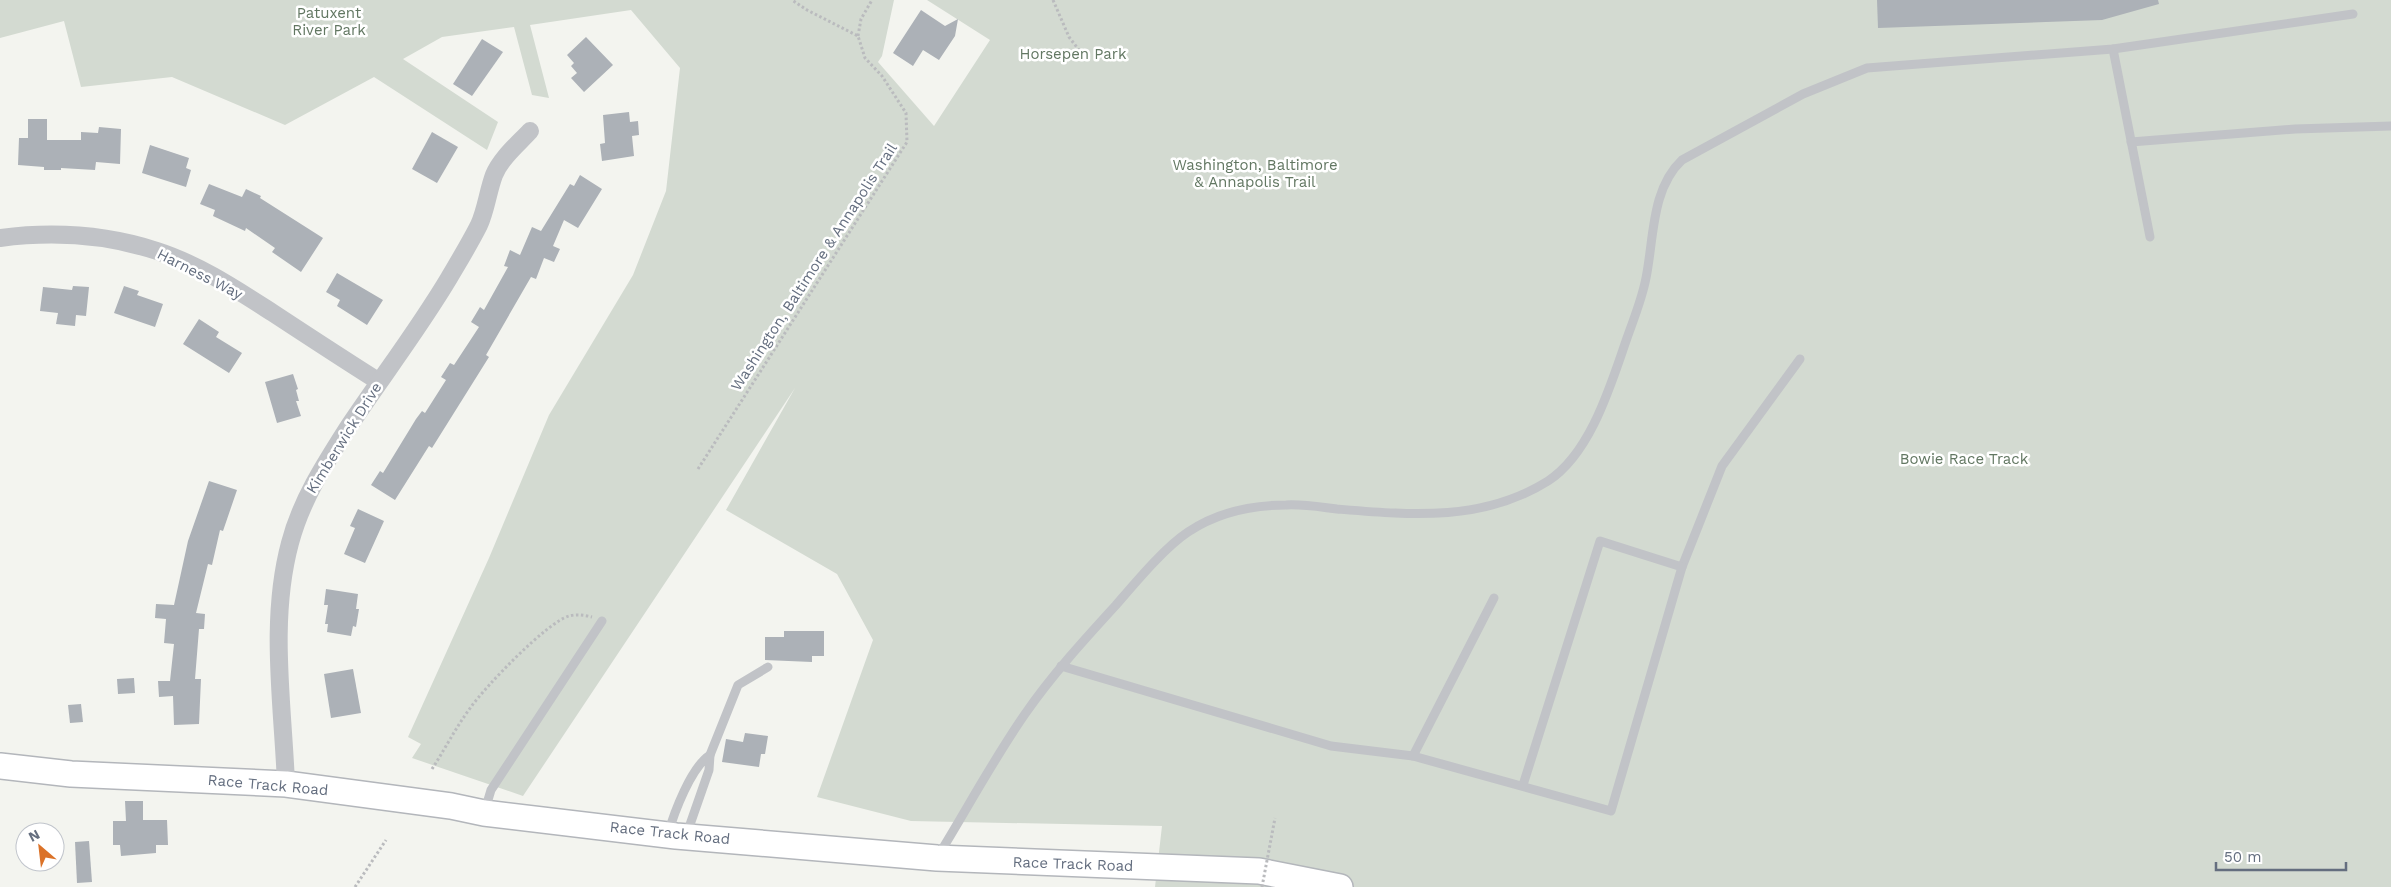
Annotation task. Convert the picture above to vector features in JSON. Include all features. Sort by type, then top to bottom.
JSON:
[{"type":"street","name":"Kimberwick Drive","points":[[286,784],[278,649],[279,616],[290,545],[310,490],[378,381],[421,324],[480,224],[495,173],[511,150],[530,131]]},
{"type":"street","name":"Harness Way","points":[[0,238],[47,233],[84,235],[127,242],[159,251],[232,287],[378,381]]},
{"type":"street","name":"Race Track Road","points":[[0,766],[70,774],[286,784],[444,805],[484,813],[677,836],[937,858],[1259,871],[1340,887]]},
{"type":"lane","points":[[937,858],[1025,714],[1062,666],[1134,584],[1186,533],[1217,516],[1240,508],[1287,504],[1388,513],[1464,512],[1507,500],[1548,481],[1561,470],[1586,439],[1604,400],[1644,290],[1656,208],[1668,179],[1682,160],[1803,94],[1867,68],[2113,49],[2353,14]]},
{"type":"lane","points":[[2113,49],[2150,237]]},
{"type":"lane","points":[[2131,142],[2295,129],[2391,126]]},
{"type":"lane","points":[[1062,666],[1331,746],[1413,756],[1611,811],[1682,567],[1722,466],[1800,359]]},
{"type":"lane","points":[[1523,785],[1600,541],[1682,567]]},
{"type":"lane","points":[[1413,756],[1494,598]]},
{"type":"lane","points":[[484,813],[491,790],[602,621]]},
{"type":"lane","points":[[677,836],[675,811],[684,791],[710,755],[738,685],[768,667]]},
{"type":"lane","points":[[677,836],[709,770],[710,755]]},
{"type":"path","points":[[792,0],[807,10],[858,36],[861,19],[872,0]]},
{"type":"path","points":[[1054,0],[1069,37],[1085,58]]},
{"type":"path","name":"Washington, Baltimore & Annapolis Trail","points":[[698,469],[907,142],[906,112],[882,76],[865,58],[858,36]]},
{"type":"path","points":[[432,770],[472,706],[538,636],[554,623],[569,616],[584,615],[602,621]]},
{"type":"path","points":[[1262,887],[1275,818]]},
{"type":"path","points":[[355,887],[386,840]]},
{"type":"green space","name":"Bowie Race Track","points":[[0,0],[894,0],[882,56],[878,62],[934,126],[990,40],[927,0],[2391,0],[2391,887],[1155,887],[1162,826],[911,821],[817,797],[873,640],[837,574],[726,510],[795,388],[523,796],[412,758],[421,744],[408,737],[489,558],[549,415],[633,275],[666,191],[680,68],[631,10],[530,25],[549,98],[532,95],[514,27],[442,37],[403,59],[498,122],[487,150],[374,77],[285,125],[172,77],[81,87],[64,21],[0,38]]},
{"type":"building","points":[[1877,0],[2158,0],[2159,4],[2102,20],[1878,28]]},
{"type":"building","points":[[921,10],[945,26],[958,19],[955,36],[939,60],[923,50],[913,66],[893,53]]},
{"type":"building","points":[[586,37],[613,65],[584,92],[571,78],[577,73],[571,66],[574,63],[567,55]]},
{"type":"building","points":[[482,39],[503,52],[472,96],[453,84]]},
{"type":"building","points":[[629,112],[630,122],[638,121],[639,135],[632,136],[634,156],[602,161],[600,144],[605,143],[603,115]]},
{"type":"building","points":[[28,119],[47,119],[47,140],[81,140],[81,132],[98,133],[99,127],[121,129],[120,164],[96,162],[95,170],[61,168],[61,170],[44,170],[44,167],[18,165],[19,138],[28,138]]},
{"type":"building","points":[[432,132],[458,147],[437,183],[412,169]]},
{"type":"building","points":[[150,145],[189,158],[186,168],[191,170],[186,187],[142,173]]},
{"type":"building","points":[[580,175],[602,189],[578,228],[564,220],[553,246],[560,249],[554,262],[544,258],[536,279],[531,277],[486,355],[489,357],[432,448],[429,446],[395,500],[371,485],[380,471],[383,473],[422,411],[425,413],[446,380],[441,377],[450,363],[454,365],[479,327],[471,322],[480,307],[484,310],[508,267],[504,266],[510,250],[520,255],[532,227],[541,231],[570,184],[574,186]]},
{"type":"building","points":[[209,184],[242,197],[246,189],[261,196],[260,198],[323,238],[301,272],[272,252],[275,248],[246,228],[245,231],[213,216],[215,210],[200,204]]},
{"type":"building","points":[[337,273],[383,300],[367,325],[337,306],[340,300],[326,292]]},
{"type":"building","points":[[73,286],[89,287],[86,316],[76,315],[75,326],[56,324],[58,313],[40,311],[43,287],[72,290]]},
{"type":"building","points":[[124,286],[139,291],[137,295],[163,304],[155,327],[114,313]]},
{"type":"building","points":[[199,319],[219,332],[216,337],[242,353],[229,373],[183,344]]},
{"type":"building","points":[[293,374],[298,389],[296,390],[299,401],[296,401],[301,416],[277,423],[265,382]]},
{"type":"building","points":[[209,481],[237,490],[223,531],[220,530],[212,565],[208,564],[196,613],[205,614],[204,629],[199,629],[195,679],[201,679],[199,724],[174,725],[173,696],[159,697],[158,681],[170,681],[174,644],[164,643],[166,619],[155,618],[156,604],[174,605],[188,541]]},
{"type":"building","points":[[358,509],[384,521],[365,563],[344,554],[355,528],[350,526]]},
{"type":"building","points":[[326,589],[358,594],[356,609],[359,609],[356,627],[353,626],[351,636],[327,632],[328,624],[325,624],[328,605],[324,605]]},
{"type":"building","points":[[784,631],[824,631],[824,656],[812,656],[812,662],[765,660],[765,637],[784,637]]},
{"type":"building","points":[[353,669],[361,713],[331,718],[324,674]]},
{"type":"building","points":[[134,678],[135,693],[118,694],[117,679]]},
{"type":"building","points":[[81,704],[83,722],[70,723],[68,705]]},
{"type":"building","points":[[745,733],[768,736],[765,754],[761,754],[759,767],[722,762],[726,739],[743,742]]},
{"type":"building","points":[[125,801],[143,801],[143,820],[167,820],[168,845],[156,845],[156,853],[121,856],[120,845],[113,845],[113,821],[126,821]]},
{"type":"building","points":[[89,841],[92,882],[77,883],[75,842]]},
{"type":"park label","name":"Patuxent River Park","points":[[329,22]]},
{"type":"park label","name":"Horsepen Park","points":[[1073,54]]}]
